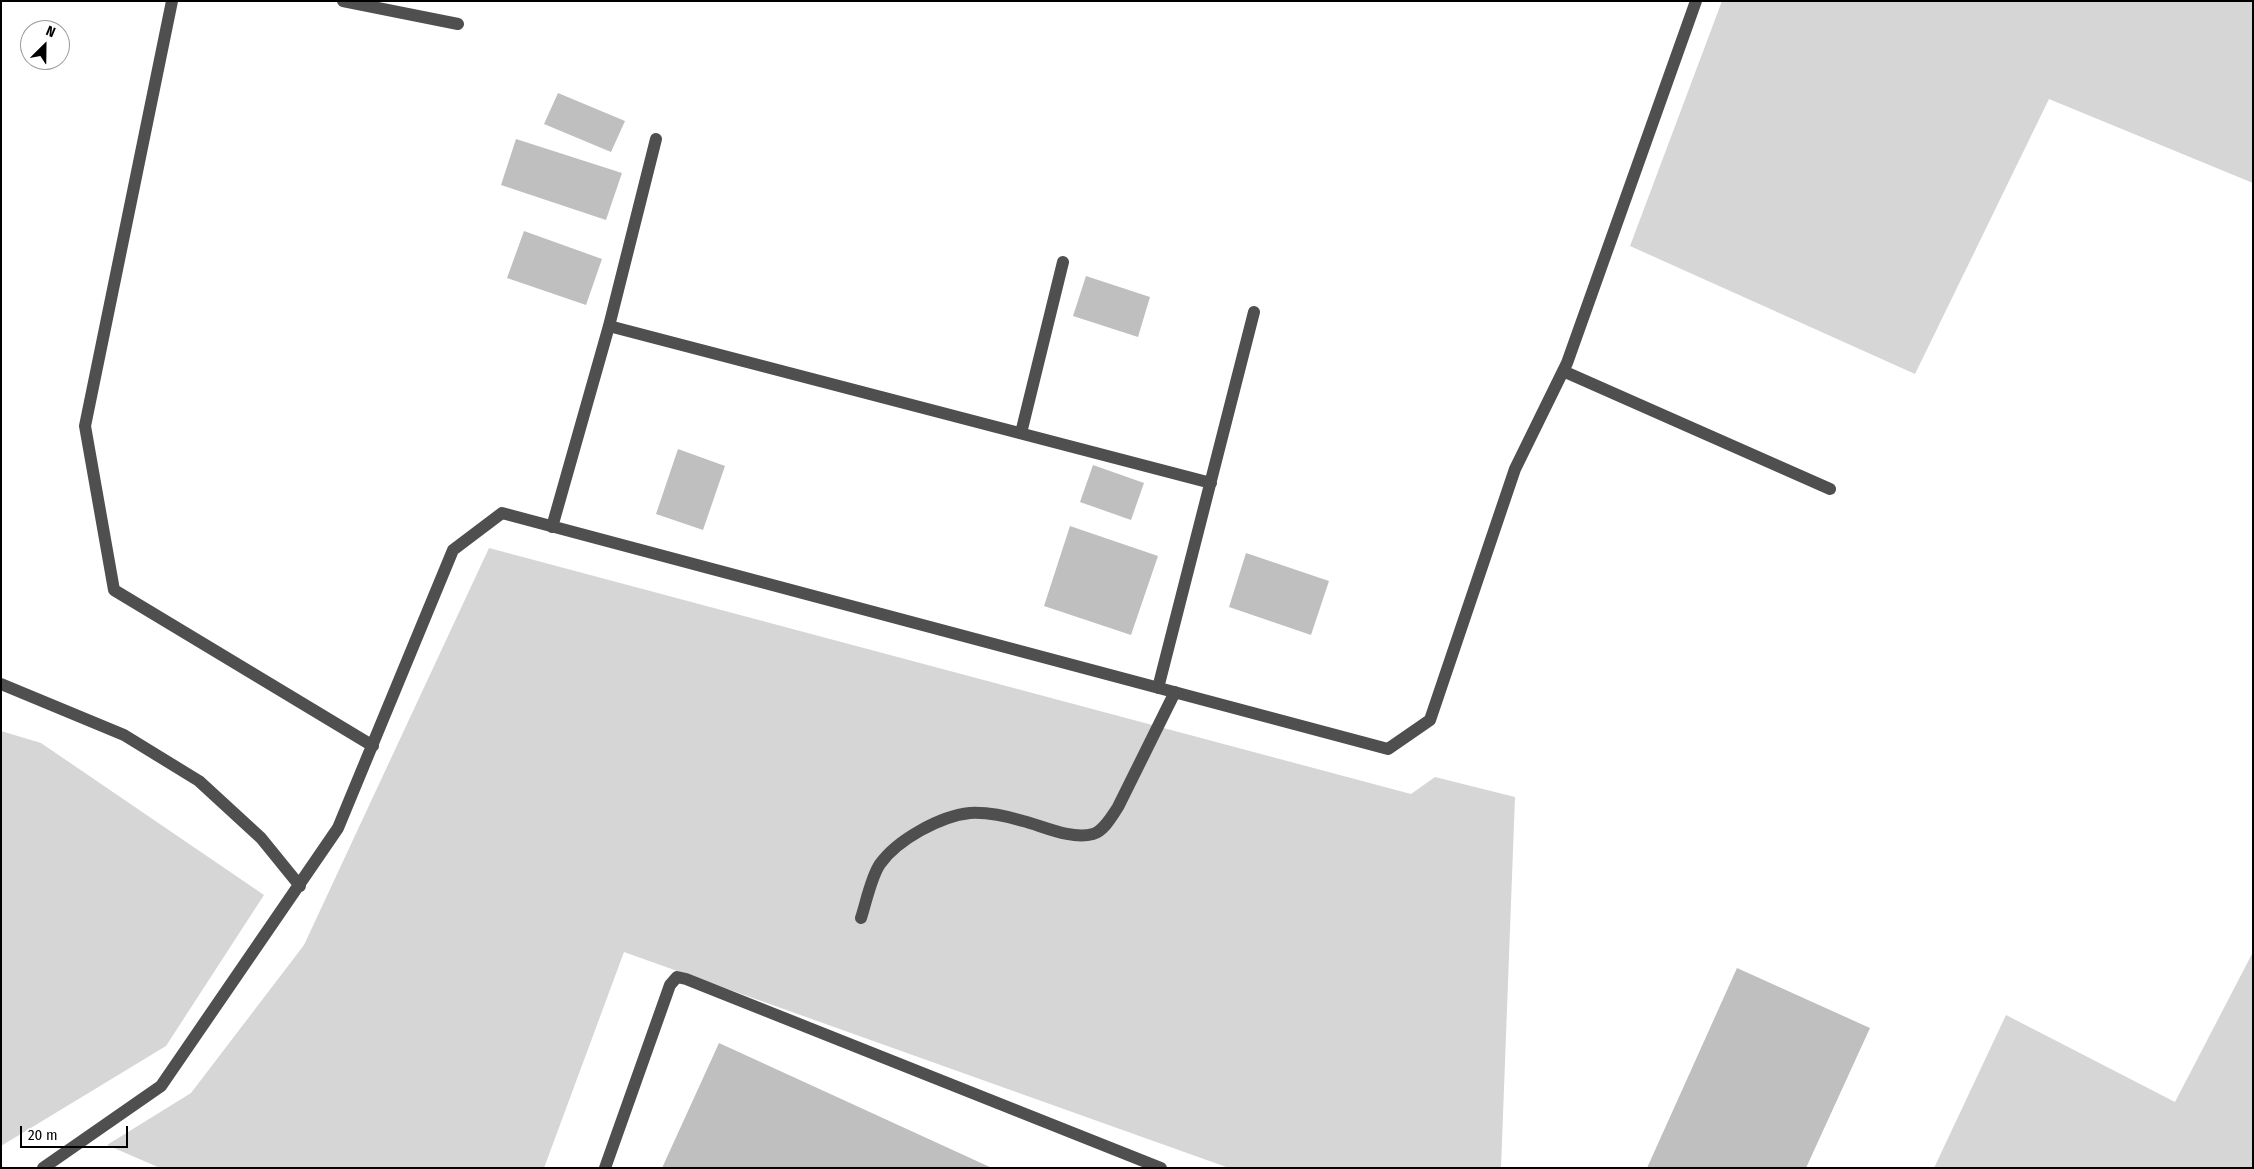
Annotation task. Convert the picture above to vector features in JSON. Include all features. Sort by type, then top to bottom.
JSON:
[{"type":"street","points":[[172,1],[84,426],[114,590],[373,746]]},
{"type":"street","points":[[343,1],[376,4],[458,24]]},
{"type":"street","points":[[42,1168],[161,1086],[338,828],[453,550],[502,513],[1388,749],[1430,720],[1515,469],[1563,371],[1696,1]]},
{"type":"street","points":[[552,526],[609,326],[656,139]]},
{"type":"street","points":[[1021,433],[1063,262]]},
{"type":"street","points":[[1158,688],[1254,312]]},
{"type":"street","points":[[609,326],[1211,483]]},
{"type":"street","points":[[1563,371],[1830,489]]},
{"type":"street","points":[[1,684],[124,735],[199,781],[261,838],[300,886]]},
{"type":"street","points":[[861,918],[879,866],[905,840],[951,817],[972,813],[1005,816],[1069,834],[1082,836],[1094,834],[1108,822],[1118,807],[1175,692]]},
{"type":"street","points":[[605,1168],[670,985],[677,977],[1161,1168]]},
{"type":"shaded area","points":[[1722,1],[2253,1],[2253,183],[2049,99],[1915,374],[1630,246]]},
{"type":"shaded area","points":[[489,548],[1411,794],[1435,777],[1515,797],[1501,1168],[1229,1168],[624,952],[544,1168],[160,1168],[107,1145],[191,1093],[304,945]]},
{"type":"shaded area","points":[[1,731],[41,743],[264,895],[166,1046],[1,1146]]},
{"type":"shaded area","points":[[2253,952],[2253,1168],[1934,1168],[2006,1015],[2175,1102]]},
{"type":"building","points":[[558,93],[625,121],[611,152],[544,124]]},
{"type":"building","points":[[516,139],[622,173],[606,220],[501,185]]},
{"type":"building","points":[[524,231],[602,259],[586,305],[507,278]]},
{"type":"building","points":[[1086,276],[1150,297],[1138,337],[1073,316]]},
{"type":"building","points":[[678,449],[725,466],[703,530],[656,514]]},
{"type":"building","points":[[1093,465],[1144,483],[1131,520],[1080,502]]},
{"type":"building","points":[[1070,526],[1158,556],[1131,635],[1044,606]]},
{"type":"building","points":[[1246,553],[1329,581],[1311,635],[1229,607]]},
{"type":"building","points":[[1737,968],[1870,1028],[1806,1168],[1647,1168]]},
{"type":"building","points":[[719,1043],[992,1168],[662,1168]]}]
